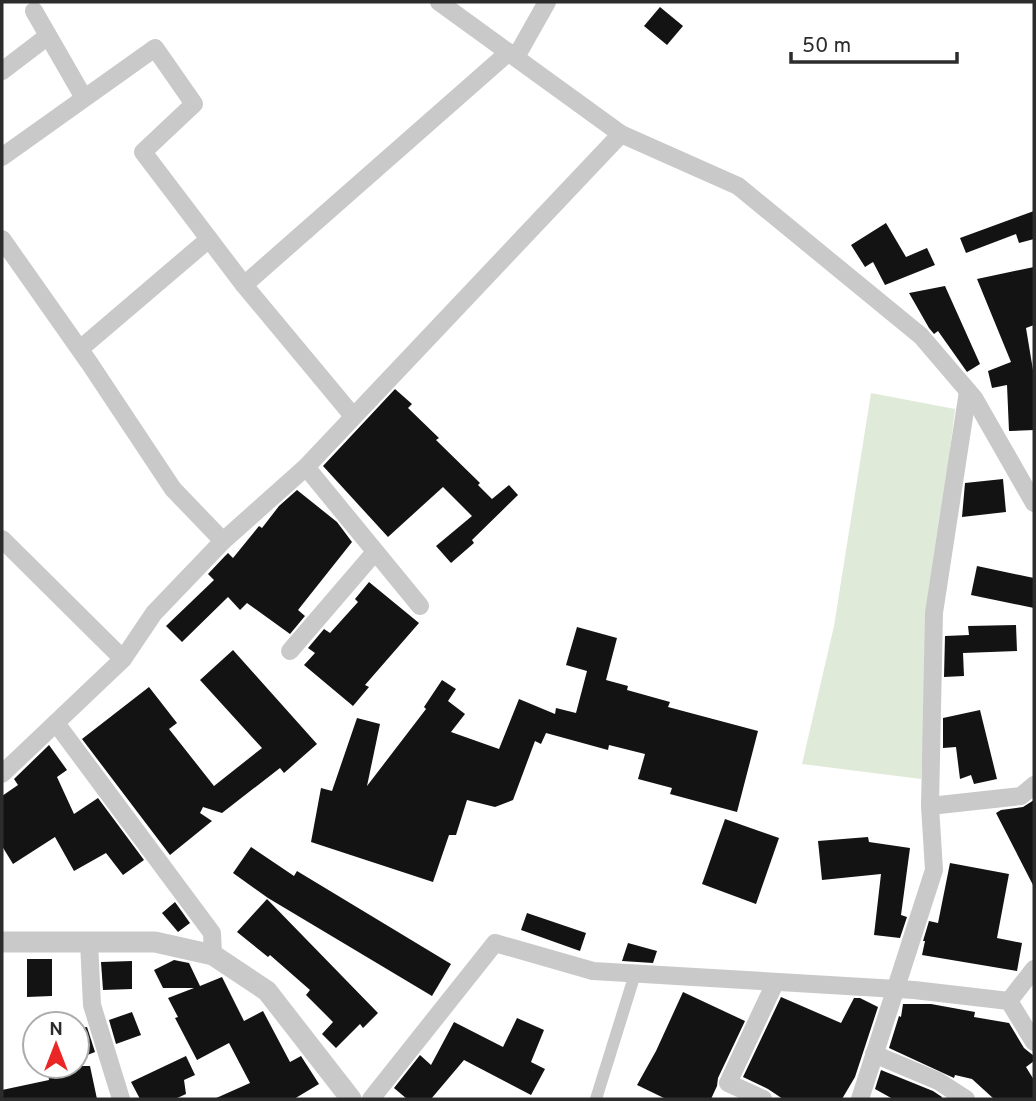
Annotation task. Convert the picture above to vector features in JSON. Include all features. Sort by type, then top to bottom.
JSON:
[{"type":"street","points":[[439,2],[621,134],[738,187],[920,336],[968,391],[1034,503]]},
{"type":"street","points":[[244,285],[513,55],[547,2]]},
{"type":"street","points":[[34,12],[84,98]]},
{"type":"street","points":[[2,71],[48,36]]},
{"type":"street","points":[[2,157],[155,48],[194,104],[143,152],[244,285],[353,415]]},
{"type":"street","points":[[2,774],[123,659],[153,613],[223,541],[306,467],[621,134]]},
{"type":"street","points":[[2,239],[80,349],[173,489],[223,541]]},
{"type":"street","points":[[80,349],[209,239]]},
{"type":"street","points":[[859,1099],[934,870],[930,806],[934,614],[968,391]]},
{"type":"street","points":[[306,467],[420,606]]},
{"type":"street","points":[[2,539],[123,659]]},
{"type":"street","points":[[290,651],[375,552]]},
{"type":"street","points":[[56,723],[212,933],[214,955]]},
{"type":"street","points":[[930,806],[1021,796],[1034,785]]},
{"type":"street","points":[[2,942],[155,942],[214,955],[267,991],[351,1099]]},
{"type":"street","points":[[89,942],[92,1005],[121,1099]]},
{"type":"street","points":[[371,1099],[495,943],[593,971],[895,989],[1009,1000]]},
{"type":"street","points":[[1009,1000],[1034,969]]},
{"type":"street","points":[[596,1099],[635,974]]},
{"type":"street","points":[[763,1099],[728,1083],[775,983]]},
{"type":"street","points":[[1009,1000],[1034,1042]]},
{"type":"street","points":[[874,1054],[938,1081],[966,1099]]},
{"type":"green space","points":[[871,393],[955,409],[931,612],[921,779],[802,764],[834,626]]},
{"type":"building","points":[[660,7],[683,26],[667,45],[644,26]]},
{"type":"building","points":[[1034,211],[1034,239],[1019,243],[1016,234],[966,253],[960,238]]},
{"type":"building","points":[[886,223],[906,257],[927,248],[935,265],[885,285],[873,262],[865,267],[851,245]]},
{"type":"building","points":[[1034,267],[1034,325],[1026,328],[1034,376],[1034,430],[1009,431],[1007,385],[992,388],[988,371],[1011,362],[977,279]]},
{"type":"building","points":[[945,286],[980,364],[967,372],[938,331],[934,334],[929,328],[909,293]]},
{"type":"building","points":[[395,389],[412,404],[408,408],[439,438],[436,440],[480,483],[478,485],[492,499],[509,485],[518,495],[472,540],[474,543],[451,563],[436,546],[472,516],[443,487],[388,537],[323,466]]},
{"type":"building","points":[[1003,479],[1006,512],[962,517],[965,483]]},
{"type":"building","points":[[297,490],[337,522],[352,542],[298,610],[305,616],[290,634],[247,603],[240,610],[228,597],[182,642],[166,626],[214,580],[208,574],[225,556],[228,553],[233,558],[259,526],[262,528],[279,506]]},
{"type":"building","points":[[977,566],[1034,578],[1034,608],[971,595]]},
{"type":"building","points":[[369,582],[419,623],[365,685],[369,687],[353,706],[304,665],[315,653],[308,648],[324,629],[330,633],[358,602],[355,599]]},
{"type":"building","points":[[1016,625],[1017,651],[963,653],[964,676],[944,677],[945,636],[969,635],[968,626]]},
{"type":"building","points":[[577,627],[617,638],[606,680],[628,686],[627,690],[670,702],[668,707],[758,731],[737,812],[670,794],[672,788],[638,779],[645,754],[609,745],[608,750],[546,733],[541,744],[535,741],[513,800],[495,807],[467,800],[456,835],[449,835],[433,882],[311,842],[321,788],[332,791],[357,718],[380,724],[367,786],[426,709],[424,707],[442,680],[456,689],[448,701],[465,714],[451,732],[499,749],[519,699],[555,714],[556,708],[576,713],[587,671],[566,665]]},
{"type":"building","points":[[233,650],[317,744],[284,773],[280,768],[222,813],[203,807],[200,813],[212,821],[170,855],[82,739],[149,687],[177,723],[169,729],[214,786],[262,748],[200,680]]},
{"type":"building","points":[[980,710],[997,779],[974,784],[971,775],[960,779],[956,747],[943,748],[943,718]]},
{"type":"building","points":[[49,745],[67,770],[57,777],[74,814],[98,798],[144,860],[123,875],[106,853],[74,871],[55,837],[13,864],[2,846],[2,796],[18,785],[14,779]]},
{"type":"building","points":[[1034,800],[1034,887],[996,813],[1023,807]]},
{"type":"building","points":[[725,819],[779,838],[756,904],[702,884]]},
{"type":"building","points":[[868,837],[869,842],[910,848],[901,915],[907,917],[900,938],[874,935],[881,874],[822,880],[818,841]]},
{"type":"building","points":[[251,847],[294,876],[297,871],[451,964],[432,996],[268,898],[233,873]]},
{"type":"building","points":[[950,863],[1009,874],[997,938],[1022,943],[1017,971],[922,955],[929,921],[938,923]]},
{"type":"building","points":[[267,899],[378,1013],[363,1028],[360,1024],[336,1048],[322,1034],[333,1022],[306,995],[310,990],[270,955],[268,957],[237,932]]},
{"type":"building","points":[[175,902],[190,923],[178,932],[162,913]]},
{"type":"building","points":[[527,913],[586,933],[580,951],[521,930]]},
{"type":"building","points":[[628,943],[657,951],[653,963],[622,961]]},
{"type":"building","points":[[27,959],[52,959],[52,996],[27,997]]},
{"type":"building","points":[[174,960],[189,963],[200,986],[222,977],[244,1021],[263,1011],[290,1062],[301,1056],[319,1084],[294,1099],[214,1099],[250,1083],[229,1043],[197,1060],[175,1018],[178,1017],[168,998],[194,988],[163,988],[154,970]]},
{"type":"building","points":[[132,961],[132,989],[103,990],[101,962]]},
{"type":"building","points":[[683,992],[745,1021],[711,1099],[666,1099],[637,1085]]},
{"type":"building","points":[[781,997],[841,1023],[854,998],[860,998],[878,1007],[855,1077],[842,1099],[783,1099],[743,1077]]},
{"type":"building","points":[[903,1004],[931,1004],[975,1012],[974,1017],[1009,1023],[1024,1048],[1034,1056],[1034,1061],[1026,1067],[1034,1080],[1034,1099],[994,1099],[972,1079],[955,1075],[954,1078],[889,1048]]},
{"type":"building","points":[[132,1012],[141,1035],[116,1044],[109,1020]]},
{"type":"building","points":[[517,1018],[544,1030],[531,1062],[545,1069],[531,1095],[464,1060],[431,1099],[407,1099],[394,1088],[420,1055],[431,1065],[454,1022],[503,1047]]},
{"type":"building","points":[[186,1056],[195,1075],[184,1080],[186,1094],[175,1099],[140,1099],[131,1082]]},
{"type":"building","points":[[881,1070],[942,1097],[893,1099],[875,1089]]},
{"type":"building","points":[[91,1071],[97,1099],[2,1099],[2,1090],[49,1080],[91,1080]]}]
